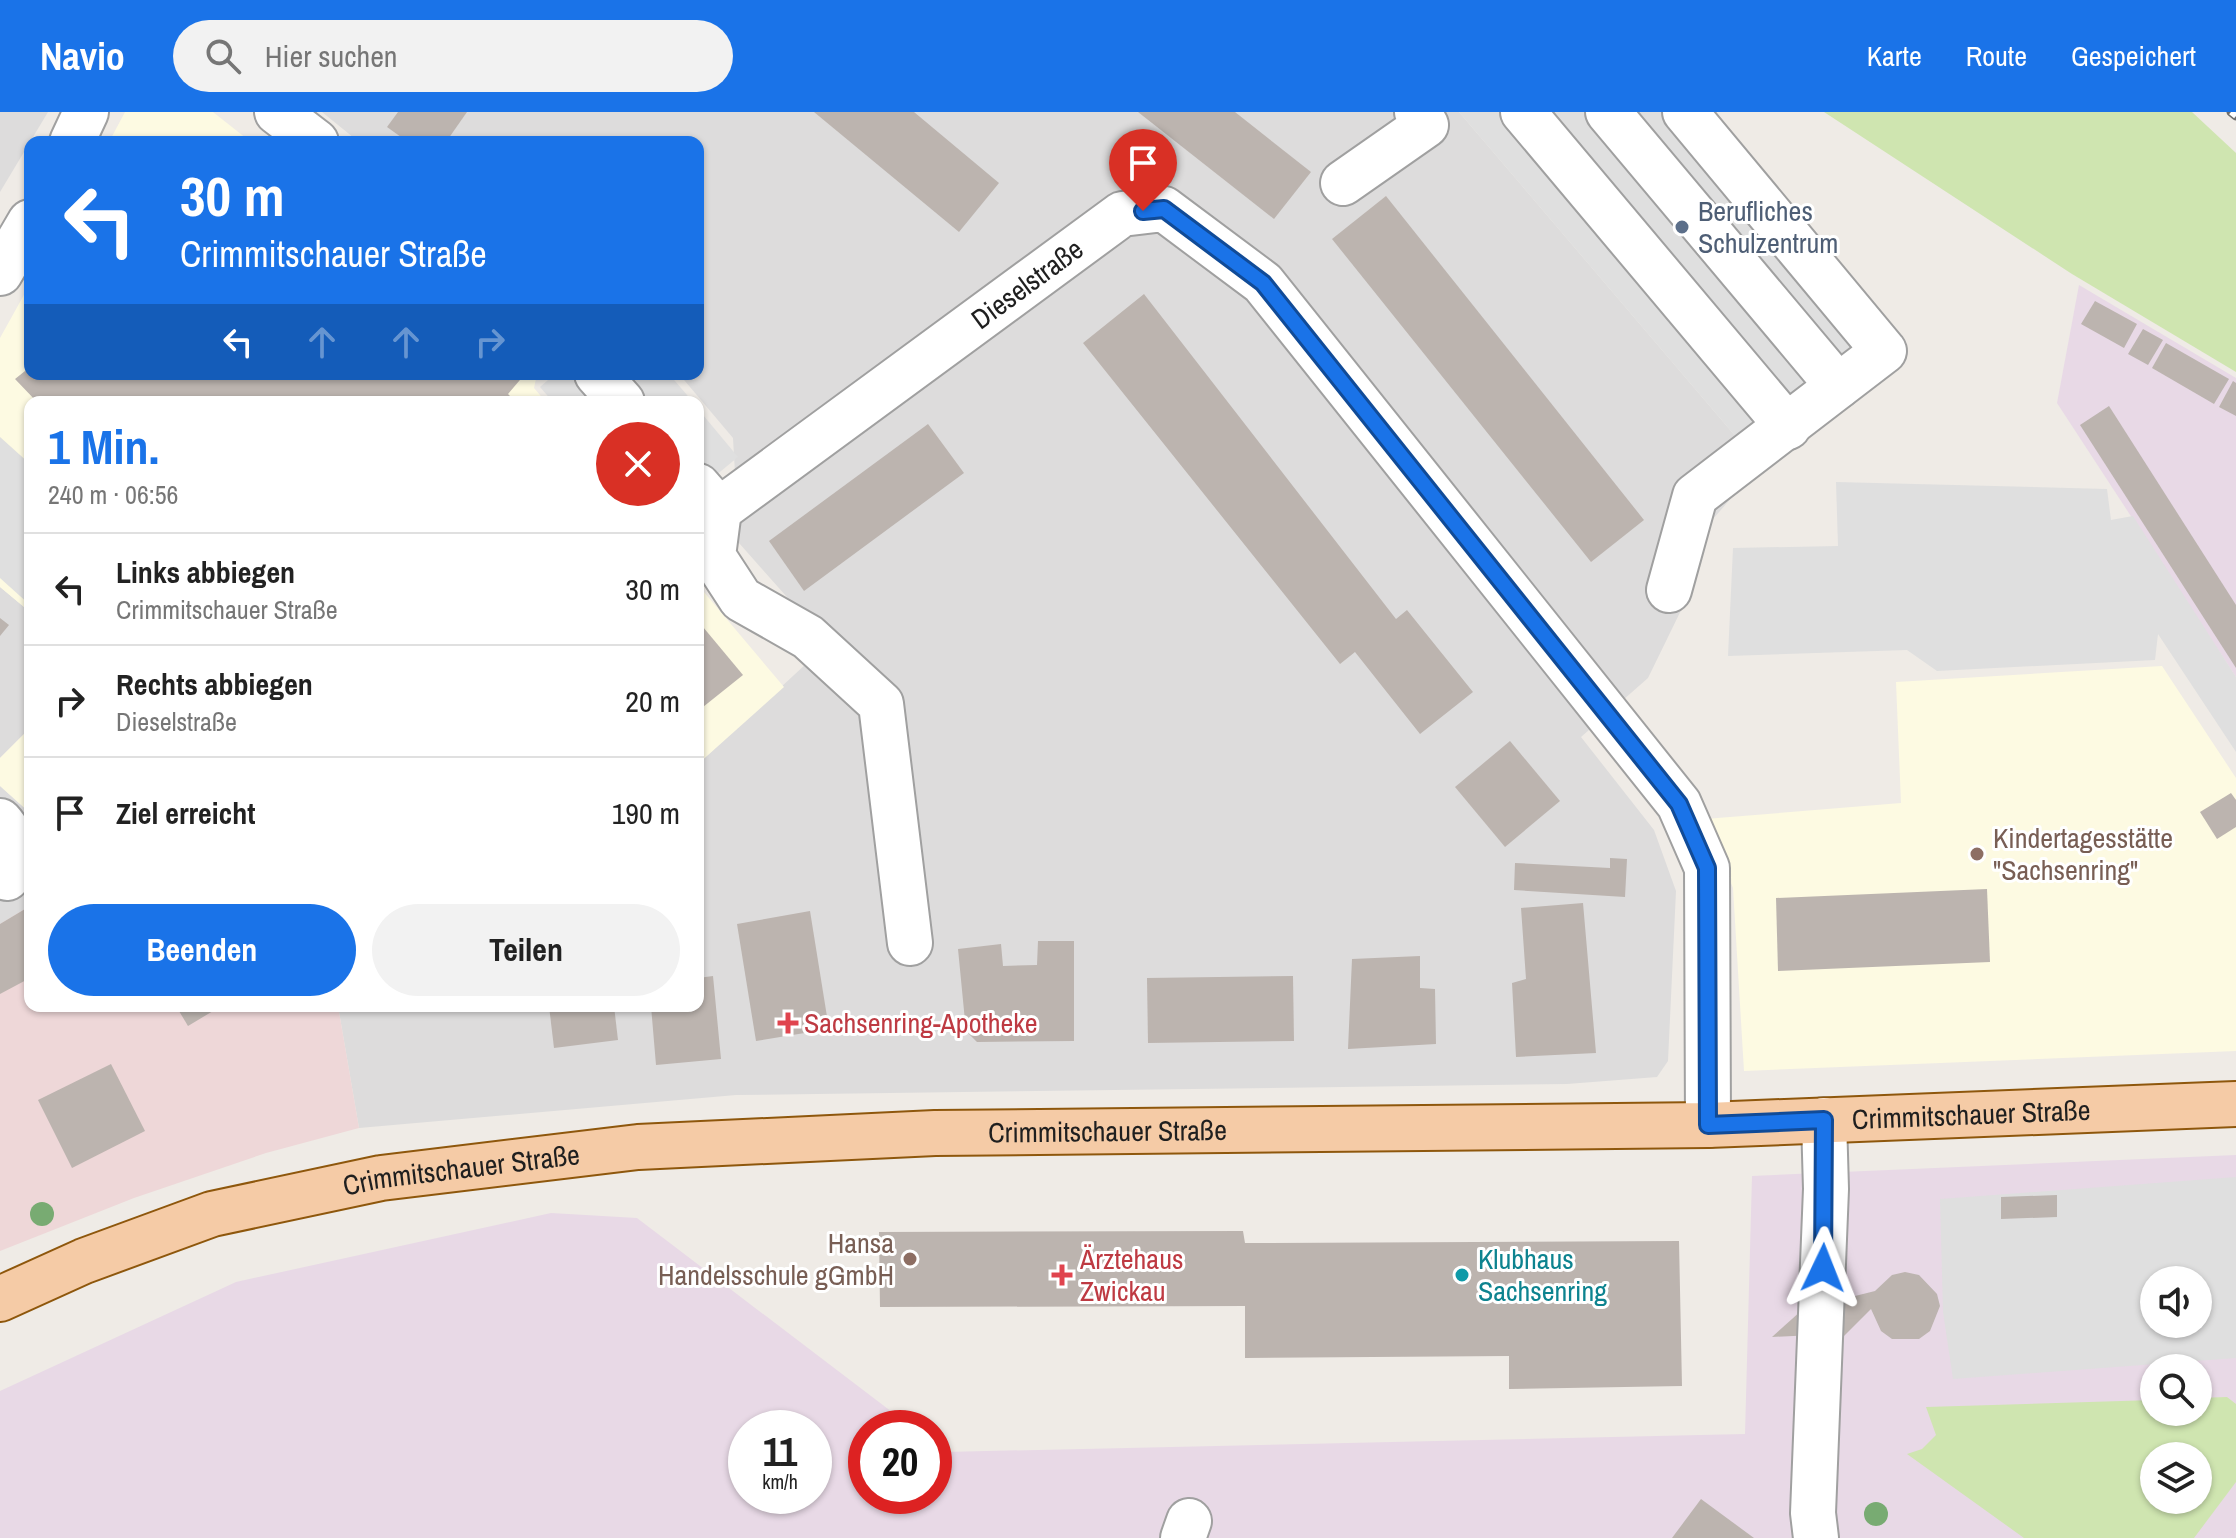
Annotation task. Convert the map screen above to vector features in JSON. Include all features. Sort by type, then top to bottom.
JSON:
[{"type":"main road","name":"Crimmitschauer Straße","points":[[0,1299],[84,1261],[212,1214],[381,1178],[638,1147],[935,1133],[1708,1125],[2236,1104]]},
{"type":"street","points":[[75,136],[86,112]]},
{"type":"street","points":[[277,112],[308,136]]},
{"type":"street","points":[[1343,183],[1426,125],[1417,112]]},
{"type":"street","points":[[1523,112],[1788,427]]},
{"type":"street","points":[[1608,112],[1838,386]]},
{"type":"street","points":[[1669,590],[1695,496],[1884,351],[1685,112]]},
{"type":"street","name":"Dieselstraße","points":[[708,498],[1122,214],[1164,209],[1263,283],[1679,804],[1707,868],[1708,1125]]},
{"type":"street","points":[[0,273],[24,232]]},
{"type":"street","points":[[602,380],[617,396]]},
{"type":"street","points":[[708,498],[713,556],[741,599],[808,637],[881,704],[910,943]]},
{"type":"street","points":[[0,821],[8,829],[14,855],[7,878]]},
{"type":"street","points":[[1816,1538],[1813,1513],[1826,1189],[1824,1120]]},
{"type":"shaded area","points":[[0,112],[48,112],[34,136],[24,136],[24,152],[0,192]]},
{"type":"shaded area","points":[[125,112],[213,112],[243,136],[112,136]]},
{"type":"shaded area","points":[[322,112],[1459,112],[1760,465],[1713,519],[1688,596],[1648,678],[1581,737],[1654,830],[1676,891],[1668,1061],[1657,1077],[1567,1084],[736,1095],[359,1128],[339,1012],[704,1012],[704,758],[836,636],[794,605],[739,543],[733,438],[704,404],[704,396],[698,396],[684,380],[704,380],[704,136],[352,136]]},
{"type":"shaded area","name":"Berufliches Schulzentrum","points":[[1459,112],[1709,112],[1905,341],[1760,465]]},
{"type":"shaded area","points":[[2079,285],[2236,378],[2236,677],[2057,403]]},
{"type":"shaded area","points":[[24,295],[24,380],[536,380],[534,388],[541,396],[24,396],[24,607],[0,587],[0,338]]},
{"type":"shaded area","points":[[548,380],[674,380],[688,396],[548,396],[540,387]]},
{"type":"shaded area","points":[[704,416],[738,457],[704,485]]},
{"type":"shaded area","points":[[0,437],[24,459],[24,600],[0,578]]},
{"type":"shaded area","points":[[1836,482],[2107,489],[2111,520],[2133,516],[2236,677],[2236,752],[2158,634],[2155,660],[1937,671],[1907,650],[1728,656],[1733,548],[1838,546]]},
{"type":"shaded area","points":[[0,587],[24,607],[24,734],[0,758]]},
{"type":"shaded area","points":[[704,592],[784,687],[704,759]]},
{"type":"shaded area","name":"Kindertagesstätte \"Sachsenring\"","points":[[2162,666],[2236,778],[2236,1051],[1744,1071],[1733,888],[1705,819],[1901,803],[1896,682]]},
{"type":"shaded area","points":[[24,734],[24,808],[0,786],[0,758]]},
{"type":"shaded area","points":[[0,786],[24,808],[24,910],[0,924]]},
{"type":"shaded area","points":[[24,910],[24,1012],[339,1012],[359,1128],[266,1153],[134,1198],[0,1251],[0,924]]},
{"type":"shaded area","points":[[2236,1155],[2236,1538],[0,1538],[0,1391],[236,1282],[551,1213],[637,1218],[889,1410],[848,1410],[848,1514],[952,1514],[952,1452],[1745,1434],[1752,1176]]},
{"type":"shaded area","points":[[2236,1177],[2236,1358],[2212,1360],[2212,1354],[2140,1354],[2140,1365],[1953,1379],[1943,1312],[1940,1199]]},
{"type":"green space","points":[[1824,112],[2192,112],[2236,153],[2236,372],[2072,274]]},
{"type":"green space","points":[[2227,1397],[2236,1404],[2236,1482],[2212,1514],[2194,1538],[2024,1538],[1907,1454],[1922,1449],[1936,1435],[1926,1407],[2140,1400],[2140,1426],[2212,1426],[2212,1398]]},
{"type":"building","points":[[398,112],[467,112],[450,136],[400,136],[387,127]]},
{"type":"building","points":[[814,112],[914,112],[999,183],[959,232]]},
{"type":"building","points":[[1138,112],[1235,112],[1311,172],[1274,219]]},
{"type":"building","points":[[1386,196],[1644,520],[1591,562],[1332,239]]},
{"type":"building","points":[[1144,294],[1396,619],[1407,610],[1473,692],[1420,734],[1355,652],[1340,664],[1083,343]]},
{"type":"building","points":[[2095,301],[2137,324],[2124,348],[2081,324]]},
{"type":"building","points":[[2143,329],[2163,340],[2148,365],[2128,354]]},
{"type":"building","points":[[2166,343],[2229,379],[2214,404],[2152,368]]},
{"type":"building","points":[[24,372],[24,380],[520,380],[508,394],[510,396],[31,396],[15,379]]},
{"type":"building","points":[[2233,381],[2236,383],[2236,416],[2219,407]]},
{"type":"building","points":[[2109,406],[2236,605],[2236,668],[2080,425]]},
{"type":"building","points":[[928,424],[964,473],[804,591],[769,541]]},
{"type":"building","points":[[0,618],[9,625],[0,636]]},
{"type":"building","points":[[704,628],[743,675],[704,706]]},
{"type":"building","points":[[1510,741],[1560,801],[1505,847],[1455,787]]},
{"type":"building","points":[[2231,793],[2236,800],[2236,827],[2217,839],[2200,812]]},
{"type":"building","points":[[1610,858],[1627,859],[1625,897],[1514,890],[1515,863],[1610,868]]},
{"type":"building","points":[[1987,889],[1990,962],[1778,971],[1776,898]]},
{"type":"building","points":[[1583,903],[1596,1053],[1516,1057],[1512,983],[1526,979],[1521,908]]},
{"type":"building","points":[[24,910],[24,981],[0,994],[0,924]]},
{"type":"building","points":[[810,911],[829,1029],[756,1041],[737,924]]},
{"type":"building","points":[[1038,941],[1074,941],[1074,1041],[977,1042],[966,1031],[958,949],[1001,944],[1003,966],[1037,965]]},
{"type":"building","points":[[1420,956],[1420,988],[1435,989],[1436,1044],[1348,1049],[1352,959]]},
{"type":"building","points":[[713,976],[721,1059],[656,1065],[652,1012],[704,1012],[704,977]]},
{"type":"building","points":[[1293,976],[1294,1041],[1148,1043],[1147,978]]},
{"type":"building","points":[[180,1012],[211,1012],[188,1026]]},
{"type":"building","points":[[550,1012],[615,1012],[618,1040],[554,1048]]},
{"type":"building","points":[[111,1064],[145,1131],[72,1168],[38,1100]]},
{"type":"building","points":[[2057,1195],[2057,1217],[2001,1219],[2001,1197]]},
{"type":"building","points":[[1243,1231],[1245,1243],[1679,1241],[1682,1386],[1509,1389],[1509,1356],[1245,1358],[1245,1306],[880,1307],[879,1232]]},
{"type":"building","points":[[1905,1272],[1919,1275],[1937,1294],[1940,1306],[1930,1331],[1919,1339],[1892,1339],[1881,1331],[1871,1309],[1836,1344],[1839,1300],[1875,1291],[1892,1275]]},
{"type":"building","points":[[1830,1285],[1834,1334],[1772,1337]]},
{"type":"building","points":[[1701,1499],[1754,1538],[1672,1538]]},
{"type":"railway","points":[[2231,112],[2236,116]]},
{"type":"place","name":"Berufliches Schulzentrum","points":[[1682,227]]},
{"type":"place","name":"Kindertagesstätte \"Sachsenring\"","points":[[1977,854]]},
{"type":"place","name":"Sachsenring-Apotheke","points":[[788,1023]]},
{"type":"place","name":"Hansa Handelsschule gGmbH","points":[[910,1259]]},
{"type":"place","name":"Ärztehaus Zwickau","points":[[1062,1275]]},
{"type":"place","name":"Klubhaus Sachsenring","points":[[1462,1275]]},
{"type":"route","points":[[1143,211],[1164,209],[1263,283],[1679,804],[1707,868],[1708,1125],[1824,1120],[1826,1189],[1823,1268]]}]
